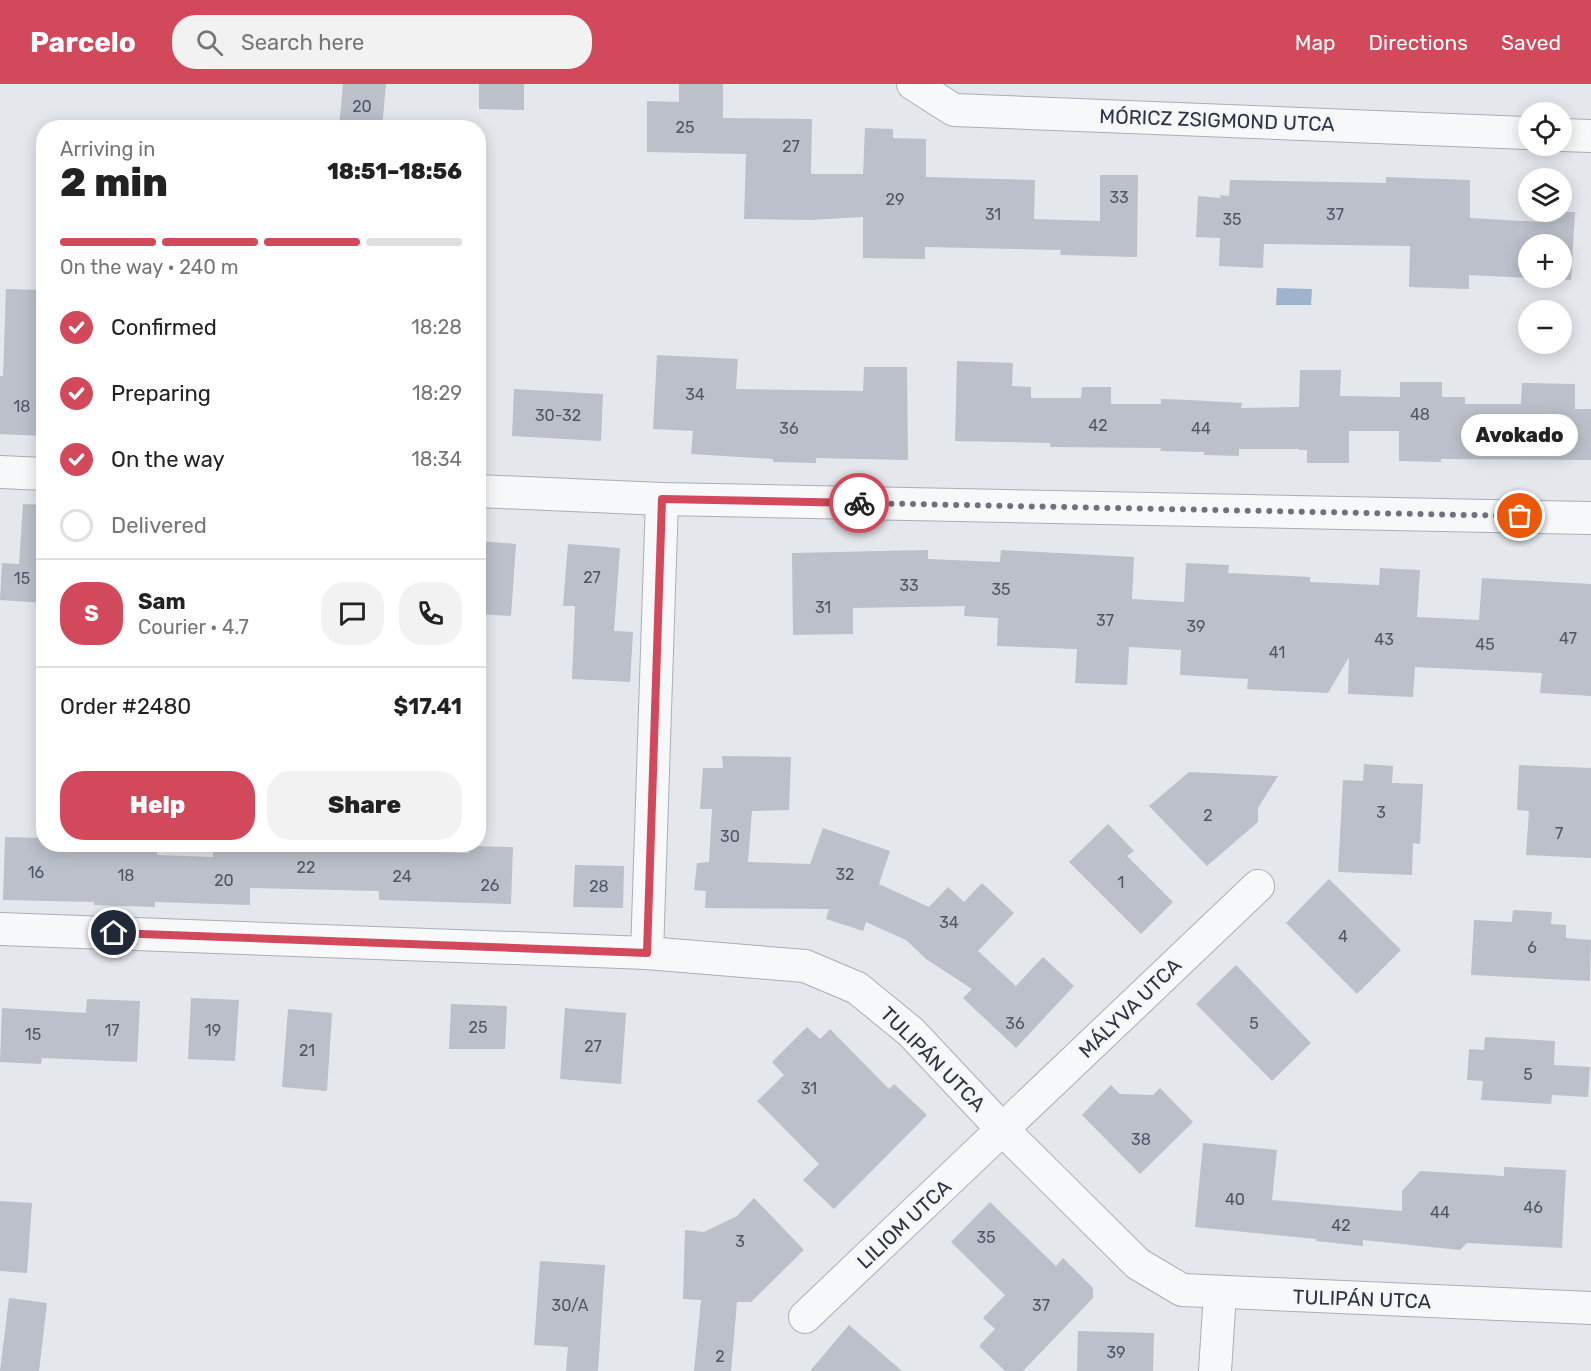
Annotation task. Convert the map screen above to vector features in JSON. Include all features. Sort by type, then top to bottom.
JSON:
[{"type":"street","name":"MÓRICZ ZSIGMOND UTCA","points":[[913,84],[954,110],[1518,133]]},
{"type":"street","points":[[1572,135],[1591,136]]},
{"type":"street","points":[[0,472],[36,474]]},
{"type":"street","points":[[486,491],[662,499],[1591,518]]},
{"type":"street","points":[[647,953],[662,499]]},
{"type":"street","name":"MÁLYVA UTCA","points":[[1003,1130],[1258,886]]},
{"type":"street","name":"TULIPÁN UTCA","points":[[0,929],[647,953],[805,966],[857,988],[911,1032],[1003,1130],[1138,1264],[1182,1290],[1591,1308]]},
{"type":"street","name":"LILIOM UTCA","points":[[805,1317],[1003,1130]]},
{"type":"street","points":[[1215,1371],[1220,1293]]},
{"type":"water","points":[[1277,288],[1312,289],[1311,305],[1276,305]]},
{"type":"building","points":[[343,84],[386,84],[383,120],[340,120]]},
{"type":"building","points":[[479,84],[524,84],[524,110],[479,109]]},
{"type":"building","points":[[679,84],[723,84],[723,118],[812,119],[811,174],[863,174],[865,128],[893,129],[893,138],[926,139],[926,177],[1035,180],[1034,219],[1100,221],[1100,175],[1138,175],[1137,257],[1060,255],[1061,250],[925,247],[925,259],[863,258],[863,217],[810,220],[744,219],[746,154],[647,152],[647,101],[679,102]]},
{"type":"building","points":[[1386,177],[1470,180],[1470,218],[1518,222],[1572,222],[1572,212],[1575,212],[1572,263],[1572,234],[1518,234],[1518,277],[1469,275],[1469,289],[1409,287],[1410,246],[1264,244],[1263,268],[1219,266],[1220,238],[1196,237],[1198,196],[1221,198],[1220,195],[1229,196],[1230,180],[1386,183]]},
{"type":"building","points":[[6,289],[36,290],[36,436],[0,434],[0,376],[3,376]]},
{"type":"building","points":[[657,355],[738,359],[736,389],[863,391],[864,367],[907,367],[908,460],[816,458],[816,463],[773,462],[773,459],[691,454],[693,431],[653,429]]},
{"type":"building","points":[[957,361],[1013,363],[1012,386],[1031,387],[1031,398],[1081,398],[1082,387],[1111,387],[1111,404],[1161,404],[1161,399],[1242,403],[1241,408],[1299,407],[1300,370],[1341,370],[1340,396],[1400,397],[1400,382],[1442,382],[1442,397],[1465,397],[1465,404],[1521,404],[1522,383],[1575,384],[1575,409],[1591,409],[1591,460],[1399,461],[1399,431],[1349,431],[1349,463],[1307,463],[1307,450],[1299,449],[1239,449],[1239,456],[1160,451],[1161,448],[1050,447],[1050,443],[955,441]]},
{"type":"building","points":[[514,389],[603,394],[601,441],[512,436]]},
{"type":"building","points":[[23,504],[36,505],[36,602],[0,600],[2,563],[19,564]]},
{"type":"building","points":[[486,542],[516,544],[511,616],[486,614]]},
{"type":"building","points":[[568,544],[620,548],[614,631],[633,632],[630,682],[572,679],[575,606],[563,606]]},
{"type":"building","points":[[928,550],[928,559],[1000,562],[1001,550],[1134,557],[1132,599],[1184,602],[1186,563],[1229,565],[1228,573],[1310,577],[1310,582],[1379,585],[1380,568],[1420,570],[1417,617],[1479,620],[1482,578],[1591,584],[1591,696],[1540,693],[1542,673],[1415,667],[1413,697],[1348,694],[1349,657],[1328,693],[1247,689],[1248,679],[1180,675],[1181,650],[1129,647],[1127,685],[1075,683],[1077,649],[997,646],[998,618],[964,616],[965,606],[853,608],[853,634],[793,635],[792,553]]},
{"type":"building","points":[[722,756],[791,757],[789,810],[752,811],[748,862],[810,864],[823,828],[890,851],[879,884],[929,907],[948,887],[964,902],[982,883],[1014,913],[978,951],[1016,986],[1043,957],[1074,986],[1016,1048],[963,998],[972,989],[926,959],[906,940],[866,922],[863,931],[826,919],[829,909],[705,908],[706,891],[694,890],[697,863],[709,862],[712,809],[700,809],[703,768],[723,768]]},
{"type":"building","points":[[1364,764],[1393,766],[1392,783],[1423,784],[1420,844],[1413,843],[1412,875],[1338,872],[1343,780],[1363,781]]},
{"type":"building","points":[[1519,765],[1591,768],[1591,858],[1526,855],[1529,811],[1517,810]]},
{"type":"building","points":[[1189,772],[1278,776],[1258,808],[1258,822],[1207,866],[1149,806]]},
{"type":"building","points":[[1108,824],[1134,851],[1127,856],[1173,902],[1141,934],[1069,862]]},
{"type":"building","points":[[5,837],[36,838],[36,852],[157,852],[157,855],[213,857],[213,852],[469,853],[486,852],[486,846],[513,847],[511,904],[379,900],[379,891],[250,888],[250,905],[155,902],[155,907],[94,905],[94,902],[3,900]]},
{"type":"building","points":[[575,865],[624,866],[623,908],[573,907]]},
{"type":"building","points":[[1329,879],[1401,950],[1357,994],[1286,923]]},
{"type":"building","points":[[1513,910],[1552,912],[1551,924],[1566,925],[1566,938],[1591,940],[1590,981],[1471,975],[1474,920],[1512,922]]},
{"type":"building","points":[[1236,965],[1311,1043],[1272,1081],[1196,1004]]},
{"type":"building","points":[[191,998],[239,1000],[235,1061],[188,1059]]},
{"type":"building","points":[[87,999],[140,1001],[137,1062],[42,1058],[41,1064],[0,1062],[2,1008],[86,1013]]},
{"type":"building","points":[[451,1004],[507,1006],[505,1049],[449,1049]]},
{"type":"building","points":[[565,1008],[626,1013],[621,1084],[560,1079]]},
{"type":"building","points":[[288,1009],[332,1013],[327,1091],[282,1087]]},
{"type":"building","points":[[807,1027],[820,1039],[830,1029],[889,1089],[894,1084],[927,1115],[834,1209],[803,1180],[819,1164],[757,1101],[784,1075],[772,1062]]},
{"type":"building","points":[[1485,1037],[1555,1041],[1554,1065],[1590,1067],[1588,1097],[1552,1095],[1551,1104],[1481,1100],[1483,1081],[1467,1080],[1469,1049],[1484,1050]]},
{"type":"building","points":[[1111,1085],[1120,1094],[1153,1095],[1160,1088],[1193,1122],[1140,1174],[1082,1115]]},
{"type":"building","points":[[1203,1143],[1277,1150],[1272,1200],[1402,1211],[1402,1191],[1420,1171],[1504,1176],[1504,1167],[1566,1170],[1562,1248],[1467,1243],[1460,1250],[1363,1240],[1363,1246],[1195,1227]]},
{"type":"building","points":[[754,1198],[804,1250],[751,1302],[737,1302],[731,1371],[694,1371],[701,1300],[683,1299],[685,1230],[704,1232],[737,1216]]},
{"type":"building","points":[[0,1201],[32,1203],[27,1273],[0,1271]]},
{"type":"building","points":[[990,1202],[1056,1266],[1063,1258],[1093,1288],[1093,1298],[1023,1371],[1005,1371],[979,1346],[995,1329],[983,1318],[1005,1295],[951,1242]]},
{"type":"building","points":[[540,1261],[605,1265],[598,1371],[566,1371],[568,1347],[534,1345]]},
{"type":"building","points":[[9,1298],[47,1303],[39,1371],[0,1371]]},
{"type":"building","points":[[849,1325],[902,1371],[810,1371]]},
{"type":"building","points":[[1078,1331],[1154,1333],[1153,1371],[1077,1371]]},
{"type":"way so far","points":[[859,503],[1520,516]]},
{"type":"place","name":"Avokado","points":[[1520,516]]},
{"type":"route","points":[[114,933],[647,953],[662,499],[859,503]]}]
